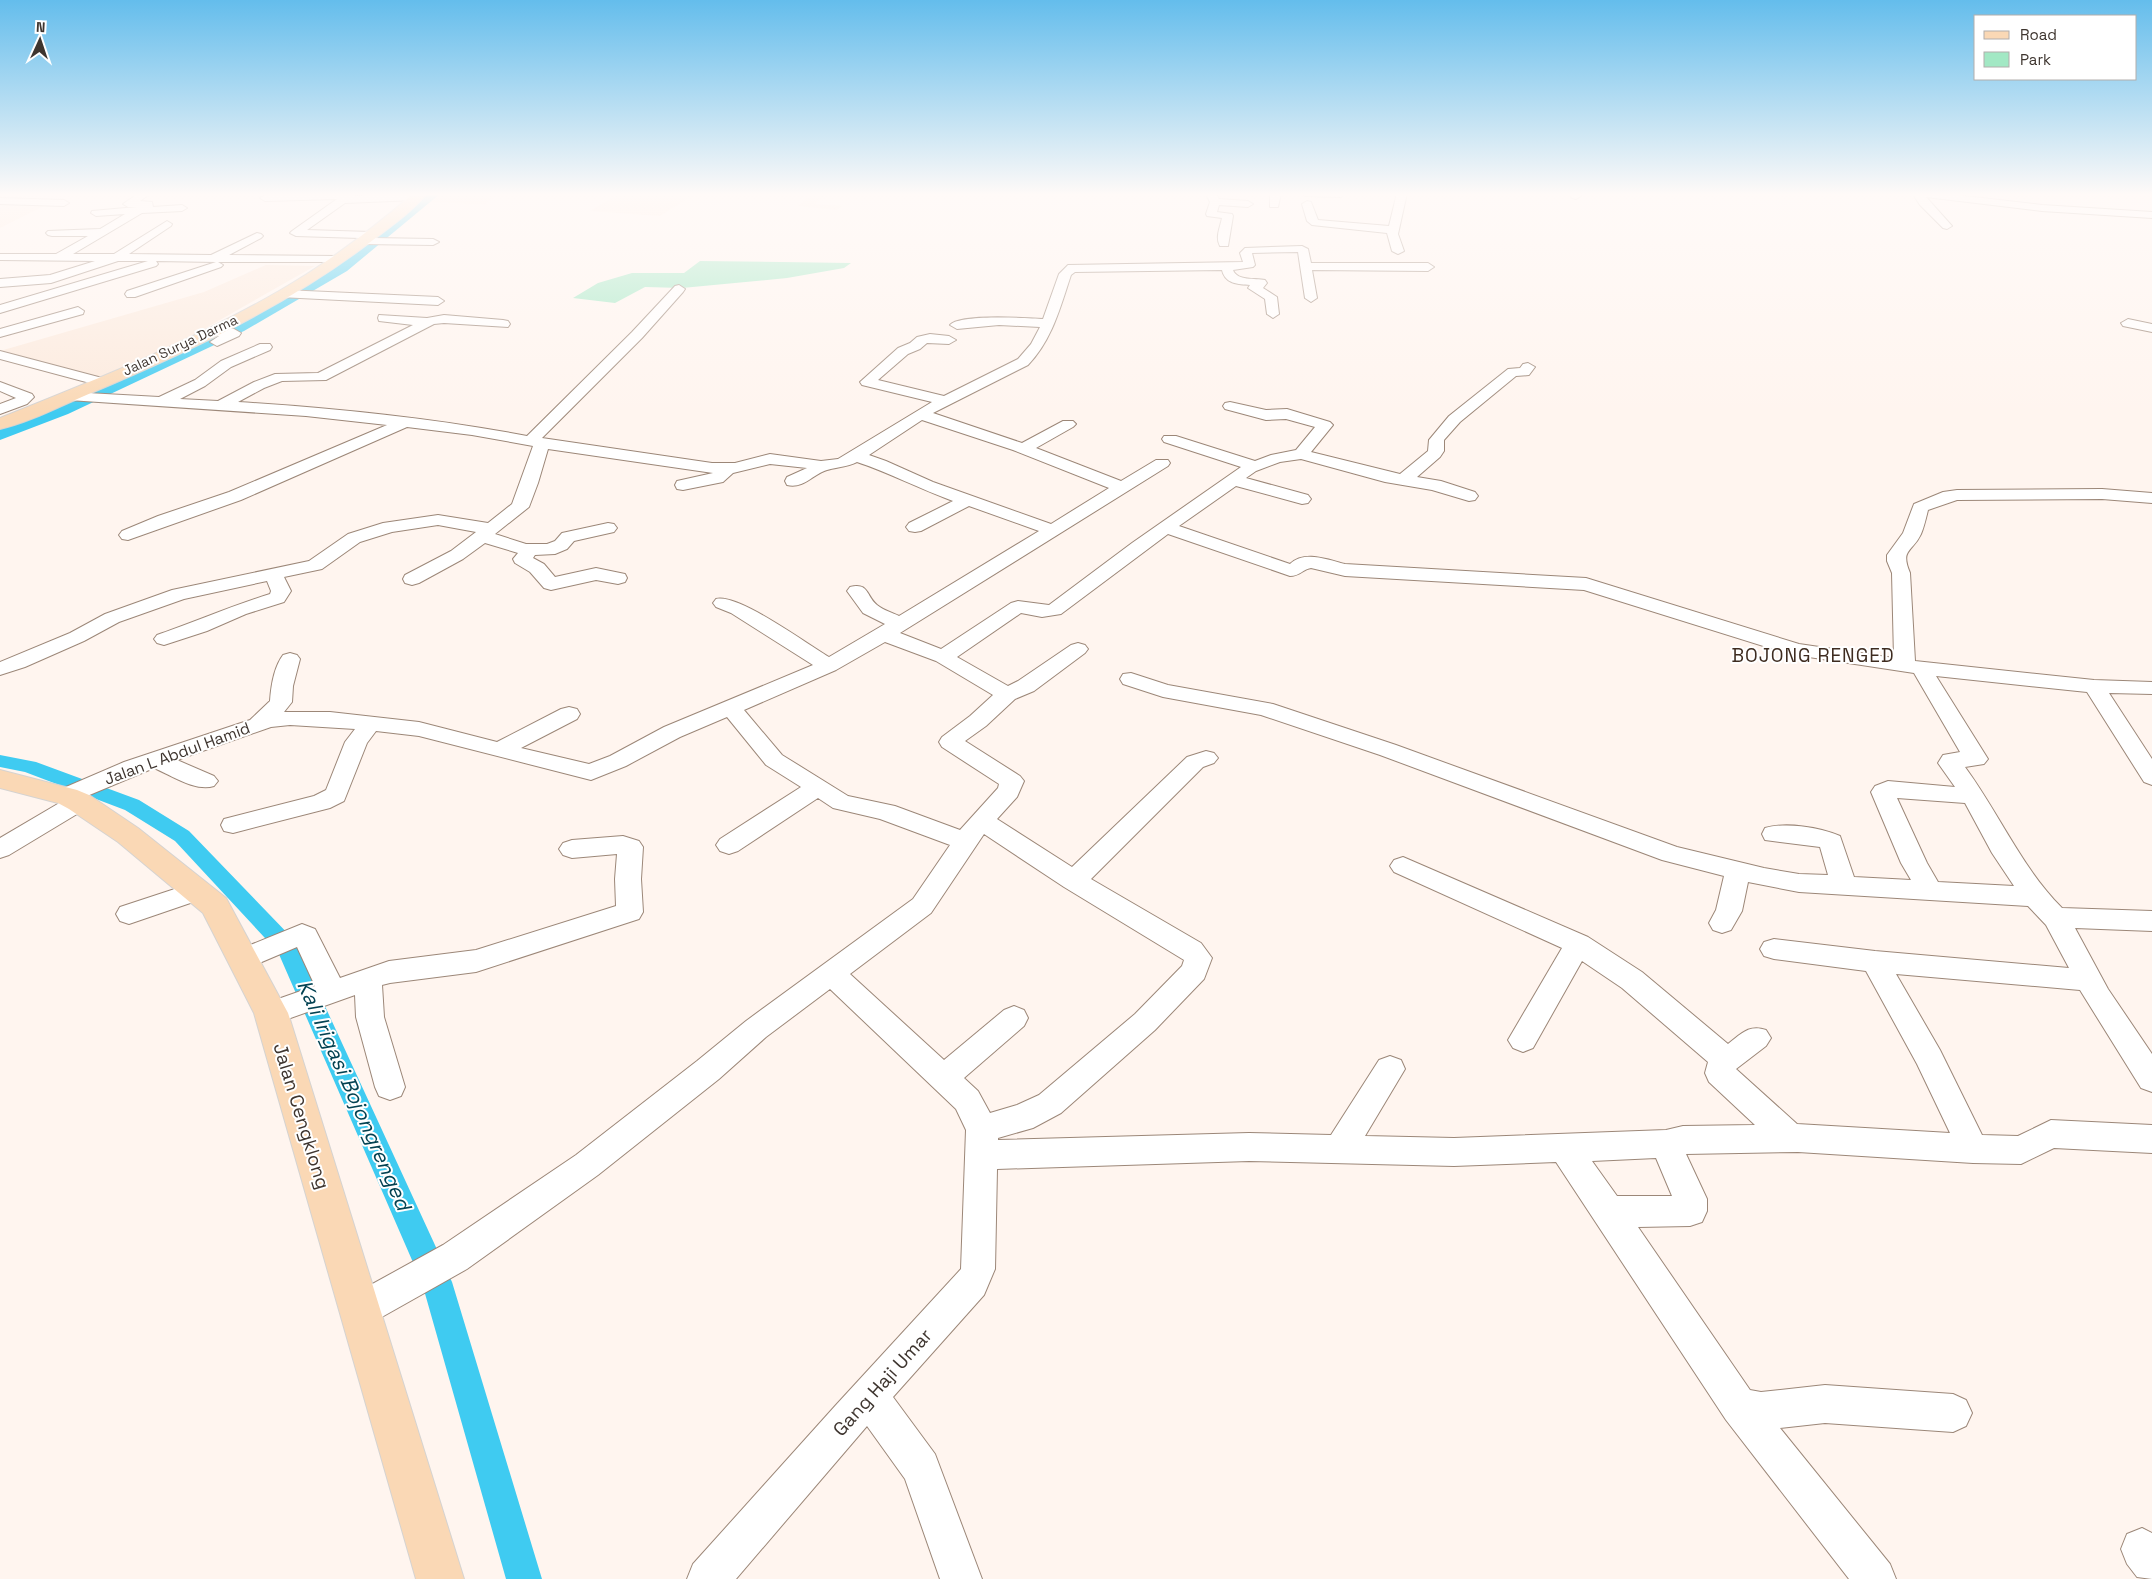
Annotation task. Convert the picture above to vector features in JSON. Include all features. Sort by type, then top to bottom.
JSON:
[{"type":"main road","name":"Jalan Surya Darma","points":[[0,424],[74,396],[101,382],[215,339],[326,267]]},
{"type":"main road","name":"Jalan Cengklong","points":[[0,779],[76,796],[128,835],[215,906],[253,955],[281,1011],[367,1306],[440,1579]]},
{"type":"street","points":[[0,283],[51,279],[89,267]]},
{"type":"street","points":[[0,309],[141,267]]},
{"type":"street","points":[[131,294],[233,267]]},
{"type":"street","points":[[74,396],[306,411],[466,430],[684,465],[728,469],[770,459],[821,466],[842,463],[856,456],[920,414],[1024,362],[1035,349],[1069,267]]},
{"type":"street","points":[[1227,267],[1232,283]]},
{"type":"street","points":[[1232,283],[1243,276],[1243,267]]},
{"type":"street","points":[[1305,267],[1311,298]]},
{"type":"street","points":[[1389,267],[1428,267]]},
{"type":"street","points":[[199,283],[229,268]]},
{"type":"street","points":[[1232,283],[1261,283],[1254,288],[1271,297],[1273,314]]},
{"type":"street","points":[[412,579],[457,555],[520,507],[530,483],[537,442],[679,290]]},
{"type":"street","points":[[286,294],[438,300]]},
{"type":"street","points":[[449,320],[470,308]]},
{"type":"street","points":[[0,333],[78,311]]},
{"type":"street","points":[[384,318],[429,322],[449,320],[503,324]]},
{"type":"street","points":[[957,325],[998,321],[1047,323]]},
{"type":"street","points":[[220,406],[259,385],[280,378],[321,377],[429,322]]},
{"type":"street","points":[[2128,323],[2152,328]]},
{"type":"street","points":[[945,401],[868,382],[903,351],[915,346],[922,340],[934,338],[949,340]]},
{"type":"street","points":[[162,402],[200,383],[221,369],[220,367],[266,347]]},
{"type":"street","points":[[0,355],[101,382]]},
{"type":"street","points":[[1403,480],[1434,454],[1436,451],[1435,444],[1439,436],[1455,420],[1513,372],[1522,372],[1528,367]]},
{"type":"street","points":[[0,386],[26,398],[0,411]]},
{"type":"street","points":[[1230,406],[1266,415],[1287,414],[1324,424],[1301,454]]},
{"type":"street","points":[[0,411],[15,417]]},
{"type":"street","points":[[920,414],[1023,449],[1121,487]]},
{"type":"street","points":[[128,535],[262,485],[404,424]]},
{"type":"street","points":[[1023,449],[1068,424]]},
{"type":"street","points":[[455,443],[453,437],[466,430]]},
{"type":"street","points":[[1170,439],[1256,466]]},
{"type":"street","points":[[943,657],[1018,607],[1042,611],[1054,610],[1138,547],[1233,480],[1256,466],[1277,458],[1301,454],[1385,477],[1435,485],[1469,496]]},
{"type":"street","points":[[856,456],[966,501],[1052,530]]},
{"type":"street","name":"Jalan L Abdul Hamid","points":[[0,848],[76,796],[143,763],[259,723],[276,719],[330,718],[419,729],[589,772],[618,761],[672,732],[829,666],[1162,463]]},
{"type":"street","points":[[794,481],[821,466]]},
{"type":"street","points":[[683,486],[718,478],[728,469]]},
{"type":"street","points":[[1233,480],[1302,499]]},
{"type":"street","points":[[2152,498],[2102,494],[1949,496],[1920,508],[1912,534],[1896,555],[1913,666],[1976,758],[1976,760],[1954,759],[1950,762],[2034,897],[2054,918],[2075,951],[2097,996],[2152,1079]]},
{"type":"street","points":[[915,527],[966,501]]},
{"type":"street","points":[[0,669],[69,640],[112,618],[179,594],[315,565],[354,538],[390,527],[438,520],[488,532],[530,549],[556,549],[568,537],[608,528]]},
{"type":"street","points":[[1167,528],[1290,570],[1295,570],[1304,562],[1310,561],[1345,570],[1586,584],[1796,650],[1846,658],[2094,686],[2152,688]]},
{"type":"street","points":[[530,549],[522,559],[537,568],[551,584],[596,574],[618,578]]},
{"type":"street","points":[[164,639],[200,628],[239,610],[277,598],[281,591],[274,575]]},
{"type":"street","points":[[857,590],[870,609],[892,629],[1007,694]]},
{"type":"street","points":[[723,603],[738,609],[829,666]]},
{"type":"street","points":[[367,1306],[455,1257],[587,1165],[708,1070],[756,1029],[922,906],[965,841],[981,820],[1009,791],[1012,781],[950,742],[1007,694],[1026,686],[1078,649]]},
{"type":"street","points":[[259,723],[271,714],[281,702],[282,686],[290,659]]},
{"type":"street","points":[[1131,679],[1162,691],[1265,709],[1388,750],[1671,854],[1799,883],[2034,897]]},
{"type":"street","points":[[2094,686],[2152,778]]},
{"type":"street","points":[[730,707],[774,760],[841,802],[886,812],[965,841]]},
{"type":"street","points":[[501,749],[569,714]]},
{"type":"street","points":[[233,826],[322,802],[336,795],[356,742],[370,724]]},
{"type":"street","points":[[1073,880],[1088,868],[1195,762],[1206,758]]},
{"type":"street","points":[[143,763],[206,781]]},
{"type":"street","points":[[729,846],[817,788]]},
{"type":"street","points":[[1930,892],[1914,863],[1884,792],[1888,789],[1971,796]]},
{"type":"street","points":[[981,820],[1073,880],[1191,950],[1198,958],[1194,970],[1144,1022],[1050,1104],[1022,1118],[983,1142]]},
{"type":"street","points":[[1774,834],[1820,837],[1831,842],[1844,886]]},
{"type":"street","points":[[281,1011],[389,972],[476,960],[630,912],[628,879],[630,847],[623,845],[572,849]]},
{"type":"street","points":[[1403,866],[1578,944],[1632,980],[1725,1059]]},
{"type":"street","points":[[1722,923],[1729,911],[1738,870]]},
{"type":"street","points":[[130,914],[196,891]]},
{"type":"street","points":[[2054,918],[2152,921]]},
{"type":"street","points":[[253,955],[302,934],[305,936],[330,992]]},
{"type":"street","points":[[1523,1040],[1578,944]]},
{"type":"street","points":[[1774,949],[1875,962],[2088,980]]},
{"type":"street","points":[[1875,962],[1929,1059],[1973,1149]]},
{"type":"street","points":[[832,974],[967,1100],[983,1142]]},
{"type":"street","points":[[368,980],[370,1016],[390,1087]]},
{"type":"street","points":[[941,1076],[953,1070],[1014,1018]]},
{"type":"street","points":[[1756,1038],[1739,1052],[1725,1059],[1720,1067],[1720,1073],[1790,1138]]},
{"type":"street","points":[[1340,1149],[1390,1068]]},
{"type":"street","points":[[983,1142],[1454,1152],[1666,1144],[1683,1140],[1790,1138],[2021,1150],[2051,1134],[2152,1138]]},
{"type":"street","name":"Gang Haji Umar","points":[[708,1579],[869,1396],[972,1283],[978,1269],[983,1142]]},
{"type":"street","points":[[1609,1212],[1690,1211],[1690,1199],[1666,1144]]},
{"type":"street","points":[[1565,1148],[1739,1407],[1875,1579]]},
{"type":"street","points":[[869,1396],[921,1468],[961,1579]]},
{"type":"street","points":[[1739,1407],[1761,1410],[1825,1404],[1953,1413]]},
{"type":"shaded area","points":[[262,267],[314,267],[174,346],[89,382],[0,351],[204,292]]},
{"type":"green space","points":[[692,267],[846,267],[787,278],[682,288],[645,287],[615,303],[573,298],[598,283],[632,273],[684,273]]},
{"type":"waterway","points":[[0,433],[60,409],[237,327],[341,267]]},
{"type":"waterway","name":"Kali Irigasi Bojongrenged","points":[[0,761],[29,766],[132,805],[182,836],[287,947],[437,1282],[524,1579]]},
{"type":"district","name":"BOJONG RENGED","points":[[1813,655]]}]
